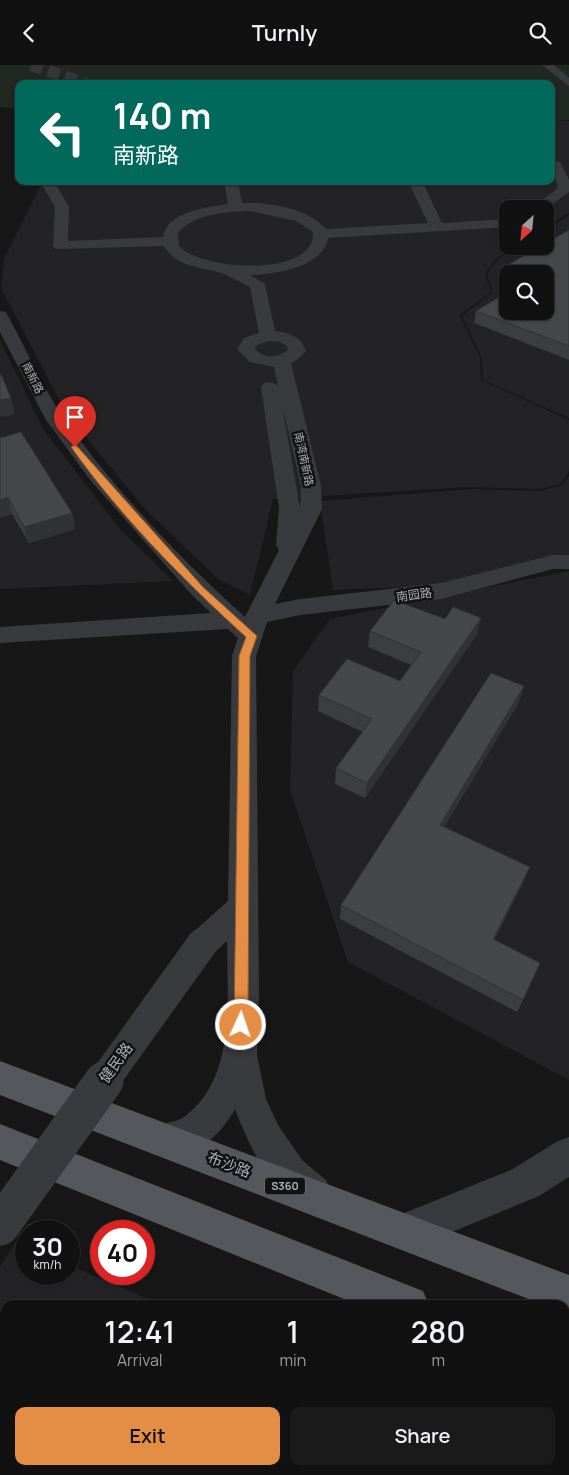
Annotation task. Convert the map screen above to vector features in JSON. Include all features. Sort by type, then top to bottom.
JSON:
[{"type":"main road","name":"布沙路","points":[[0,1078],[569,1296]]},
{"type":"main road","points":[[0,1142],[396,1300]]},
{"type":"street","points":[[548,65],[569,83]]},
{"type":"street","points":[[549,200],[562,191],[565,185],[558,165]]},
{"type":"street","points":[[49,185],[62,207],[60,246],[170,241]]},
{"type":"street","points":[[232,185],[236,207]]},
{"type":"street","points":[[417,185],[437,227]]},
{"type":"street","points":[[224,269],[253,270],[279,267],[310,255],[319,244],[320,234],[310,221],[293,213],[262,207],[236,207],[202,213],[184,220],[173,230],[170,241],[174,251],[188,259],[224,269],[257,284]]},
{"type":"street","points":[[320,234],[499,224]]},
{"type":"street","points":[[257,284],[279,267]]},
{"type":"street","points":[[257,284],[268,336]]},
{"type":"street","name":"南新路","points":[[0,316],[52,417],[98,477],[200,590],[247,624]]},
{"type":"street","points":[[268,336],[284,338],[294,343],[297,348],[293,355],[273,361],[252,357],[246,349],[250,342],[268,336]]},
{"type":"street","name":"南湾南新路","points":[[273,361],[311,486],[311,509],[247,624],[244,656],[243,994],[240,1055],[249,1101],[266,1139],[289,1173],[322,1200]]},
{"type":"street","name":"南园路","points":[[0,635],[247,624],[300,607],[441,591],[553,562],[569,562]]},
{"type":"street","name":"健民路","points":[[0,1226],[202,944],[242,908]]},
{"type":"street","name":"南湾南新路","points":[[164,1141],[188,1135],[210,1116],[229,1086],[240,1055]]},
{"type":"street","points":[[406,1232],[526,1183],[569,1155]]},
{"type":"shaded area","points":[[0,65],[569,65],[569,120],[555,121],[555,80],[15,80],[15,109],[0,107]]},
{"type":"shaded area","points":[[555,121],[569,121],[569,213],[554,222],[554,200],[499,200],[499,255],[502,255],[496,259],[485,274],[491,292],[460,315],[480,358],[481,380],[569,420],[569,471],[561,484],[539,489],[470,487],[273,499],[250,595],[218,579],[145,509],[66,413],[1,288],[4,259],[41,185],[555,185]]},
{"type":"shaded area","points":[[569,215],[569,418],[483,380],[482,358],[462,316],[493,292],[487,274],[497,260],[505,255],[554,255],[554,224]]},
{"type":"shaded area","points":[[0,340],[43,429],[119,528],[173,581],[0,589]]},
{"type":"shaded area","points":[[569,476],[569,556],[434,586],[333,590],[320,501],[471,489],[540,491],[563,485]]},
{"type":"shaded area","points":[[569,571],[569,1080],[348,962],[290,790],[293,671],[330,619]]},
{"type":"shaded area","points":[[15,1244],[15,1285],[80,1285],[80,1270],[90,1274],[90,1285],[116,1285],[150,1300],[0,1300],[0,1267]]},
{"type":"building","points":[[569,230],[569,346],[500,320],[554,320],[554,265],[508,265],[525,255],[554,255],[554,239]]},
{"type":"building","points":[[499,297],[499,320],[476,311]]},
{"type":"building","points":[[0,372],[11,398],[0,400]]},
{"type":"building","points":[[21,432],[72,513],[24,527],[8,497],[0,500],[0,438]]},
{"type":"building","points":[[394,600],[445,619],[453,607],[481,618],[367,783],[336,768],[372,719],[319,695],[347,659],[400,681],[421,652],[370,631]]},
{"type":"building","points":[[491,673],[524,686],[440,825],[530,867],[493,939],[540,963],[523,1000],[341,905]]},
{"type":"tunnel","points":[[31,65],[75,80]]},
{"type":"route","points":[[75,447],[98,477],[200,590],[252,636],[244,656],[243,994],[241,1025]]}]
